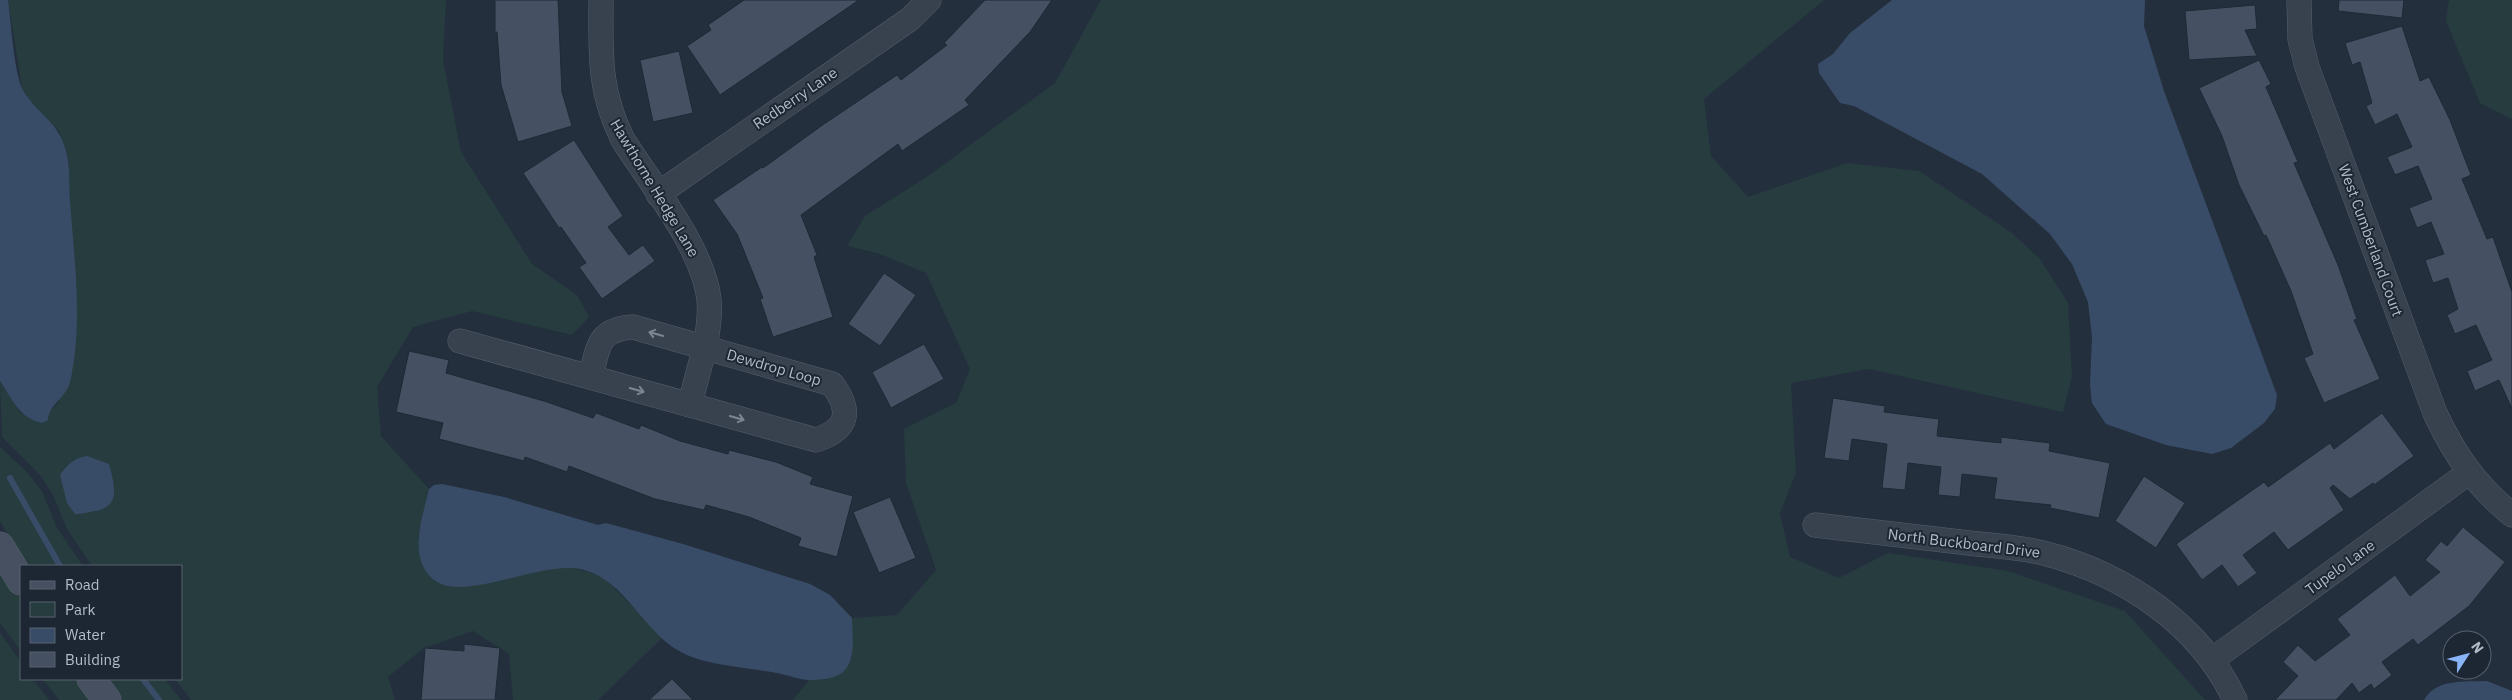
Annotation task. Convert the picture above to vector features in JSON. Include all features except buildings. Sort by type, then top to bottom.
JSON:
[{"type":"street","name":"Hawthorne Hedge Lane","points":[[601,0],[601,69],[605,97],[623,140],[695,252],[704,276],[709,301],[708,326],[690,405]]},
{"type":"street","name":"Redberry Lane","points":[[658,194],[902,24],[929,0]]},
{"type":"street","name":"West Cumberland Court","points":[[2299,0],[2300,39],[2307,67],[2436,413],[2448,441],[2468,473],[2493,499],[2512,515]]},
{"type":"street","name":"Dewdrop Loop","points":[[460,341],[816,440],[828,436],[839,428],[844,419],[845,410],[841,397],[832,384],[633,327],[617,328],[606,336],[598,347],[591,376]]},
{"type":"street","name":"Tupelo Lane","points":[[2212,660],[2468,473]]},
{"type":"street","name":"North Buckboard Drive","points":[[1815,525],[2049,554],[2106,576],[2145,597],[2187,631],[2212,660],[2235,700]]},
{"type":"street","points":[[0,546],[20,579]]},
{"type":"street","points":[[92,680],[107,700]]},
{"type":"green space","points":[[8,0],[446,0],[443,60],[461,152],[532,264],[577,295],[589,317],[572,335],[472,311],[413,327],[377,387],[381,436],[429,489],[418,538],[527,574],[563,566],[601,575],[663,637],[598,700],[513,700],[509,654],[473,631],[424,648],[388,677],[395,700],[191,700],[176,680],[182,680],[182,565],[91,565],[67,529],[53,495],[40,475],[2,437],[0,381],[20,413],[49,412],[59,402],[70,200],[68,156],[59,131],[30,101],[22,88]]},
{"type":"green space","points":[[1101,0],[1824,0],[1704,99],[1711,156],[1748,197],[1847,163],[1919,171],[2012,233],[2040,259],[2068,303],[2072,376],[2063,412],[1869,369],[1791,383],[1796,473],[1780,513],[1790,557],[1839,578],[1888,553],[2008,571],[2125,611],[2205,700],[793,700],[809,680],[828,679],[852,657],[852,618],[897,615],[936,570],[906,483],[904,429],[956,403],[970,369],[926,273],[880,254],[847,246],[865,216],[928,176],[1055,83]]},
{"type":"green space","points":[[2449,0],[2512,0],[2512,119],[2480,103],[2446,21]]},
{"type":"green space","points":[[0,447],[26,471],[42,491],[57,528],[82,565],[26,565],[0,521]]},
{"type":"green space","points":[[0,566],[20,596],[20,650],[0,623]]},
{"type":"green space","points":[[0,633],[20,661],[20,680],[34,680],[49,700],[0,700]]},
{"type":"green space","points":[[44,680],[80,680],[95,700],[59,700]]},
{"type":"green space","points":[[107,680],[166,680],[181,700],[122,700]]},
{"type":"water","points":[[0,0],[8,0],[17,72],[23,90],[59,134],[64,144],[69,166],[77,289],[75,356],[69,385],[49,414],[48,420],[42,423],[27,417],[17,407],[0,381]]},
{"type":"water","points":[[1892,0],[2145,0],[2144,26],[2164,91],[2277,395],[2275,409],[2264,423],[2231,448],[2212,454],[2166,445],[2106,424],[2092,403],[2090,385],[2092,337],[2088,302],[2072,264],[2050,234],[1982,174],[1854,106],[1840,103],[1819,73],[1818,64],[1833,54],[1850,33]]},
{"type":"water","points":[[87,456],[109,464],[114,487],[113,500],[104,509],[75,514],[67,503],[60,475],[72,462]]},
{"type":"water","points":[[442,484],[504,497],[598,525],[606,523],[683,544],[810,584],[830,595],[852,618],[853,646],[847,667],[836,676],[827,679],[810,680],[691,657],[668,643],[612,585],[599,576],[584,570],[567,568],[547,570],[483,584],[463,587],[446,586],[433,579],[425,570],[419,548],[421,524],[429,489],[434,485]]},
{"type":"water","points":[[2487,681],[2512,691],[2512,700],[2424,700],[2429,693],[2444,685]]},
{"type":"waterway","points":[[10,478],[59,565]]},
{"type":"waterway","points":[[144,680],[159,700]]}]
